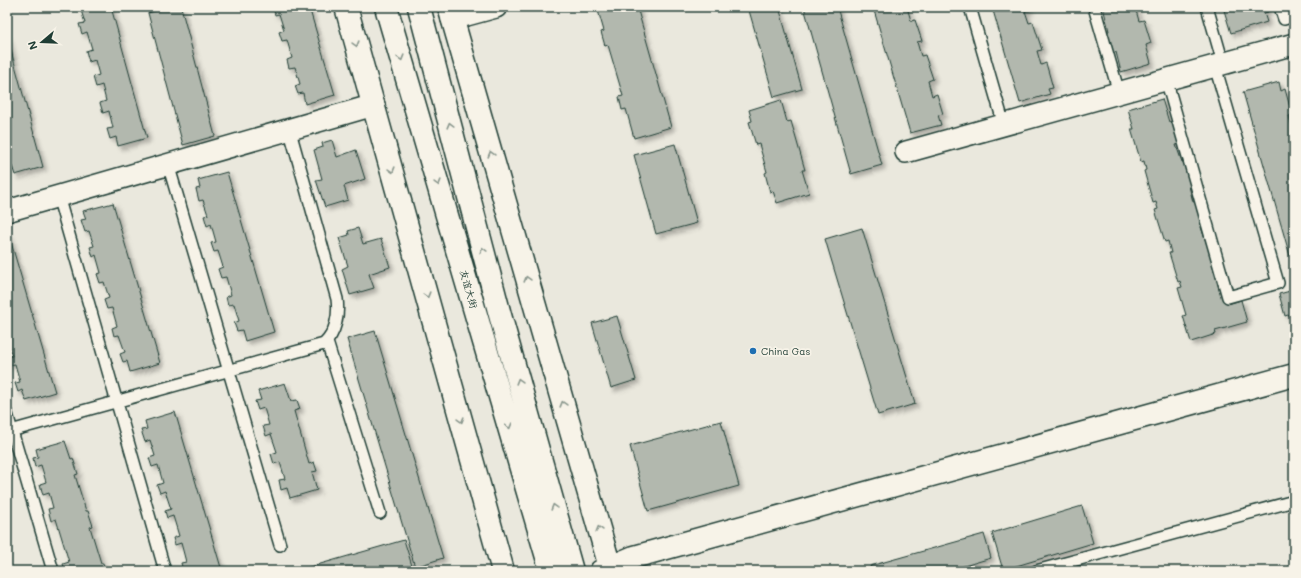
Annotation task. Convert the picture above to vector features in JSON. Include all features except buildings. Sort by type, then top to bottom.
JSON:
[{"type":"street","points":[[346,7],[504,571]]},
{"type":"street","name":"友谊大街","points":[[386,7],[551,571]]},
{"type":"street","points":[[419,7],[500,315],[572,571]]},
{"type":"street","points":[[496,7],[450,13],[605,569],[634,556],[1294,375]]},
{"type":"street","points":[[906,152],[1294,44]]},
{"type":"street","points":[[7,211],[289,128],[374,105]]},
{"type":"lane","points":[[970,7],[1004,125]]},
{"type":"lane","points":[[1094,7],[1119,93]]},
{"type":"lane","points":[[1166,80],[1228,297],[1278,283],[1219,65],[1207,7]]},
{"type":"lane","points":[[1280,7],[1284,19],[1294,16]]},
{"type":"lane","points":[[9,431],[229,371],[327,342],[331,337],[338,311],[337,299],[289,128]]},
{"type":"lane","points":[[168,164],[280,544]]},
{"type":"lane","points":[[58,196],[165,571]]},
{"type":"lane","points":[[327,342],[380,513]]},
{"type":"lane","points":[[7,414],[9,431],[54,571]]},
{"type":"lane","points":[[1036,571],[1294,501]]},
{"type":"place","name":"China Gas","points":[[753,351]]}]
